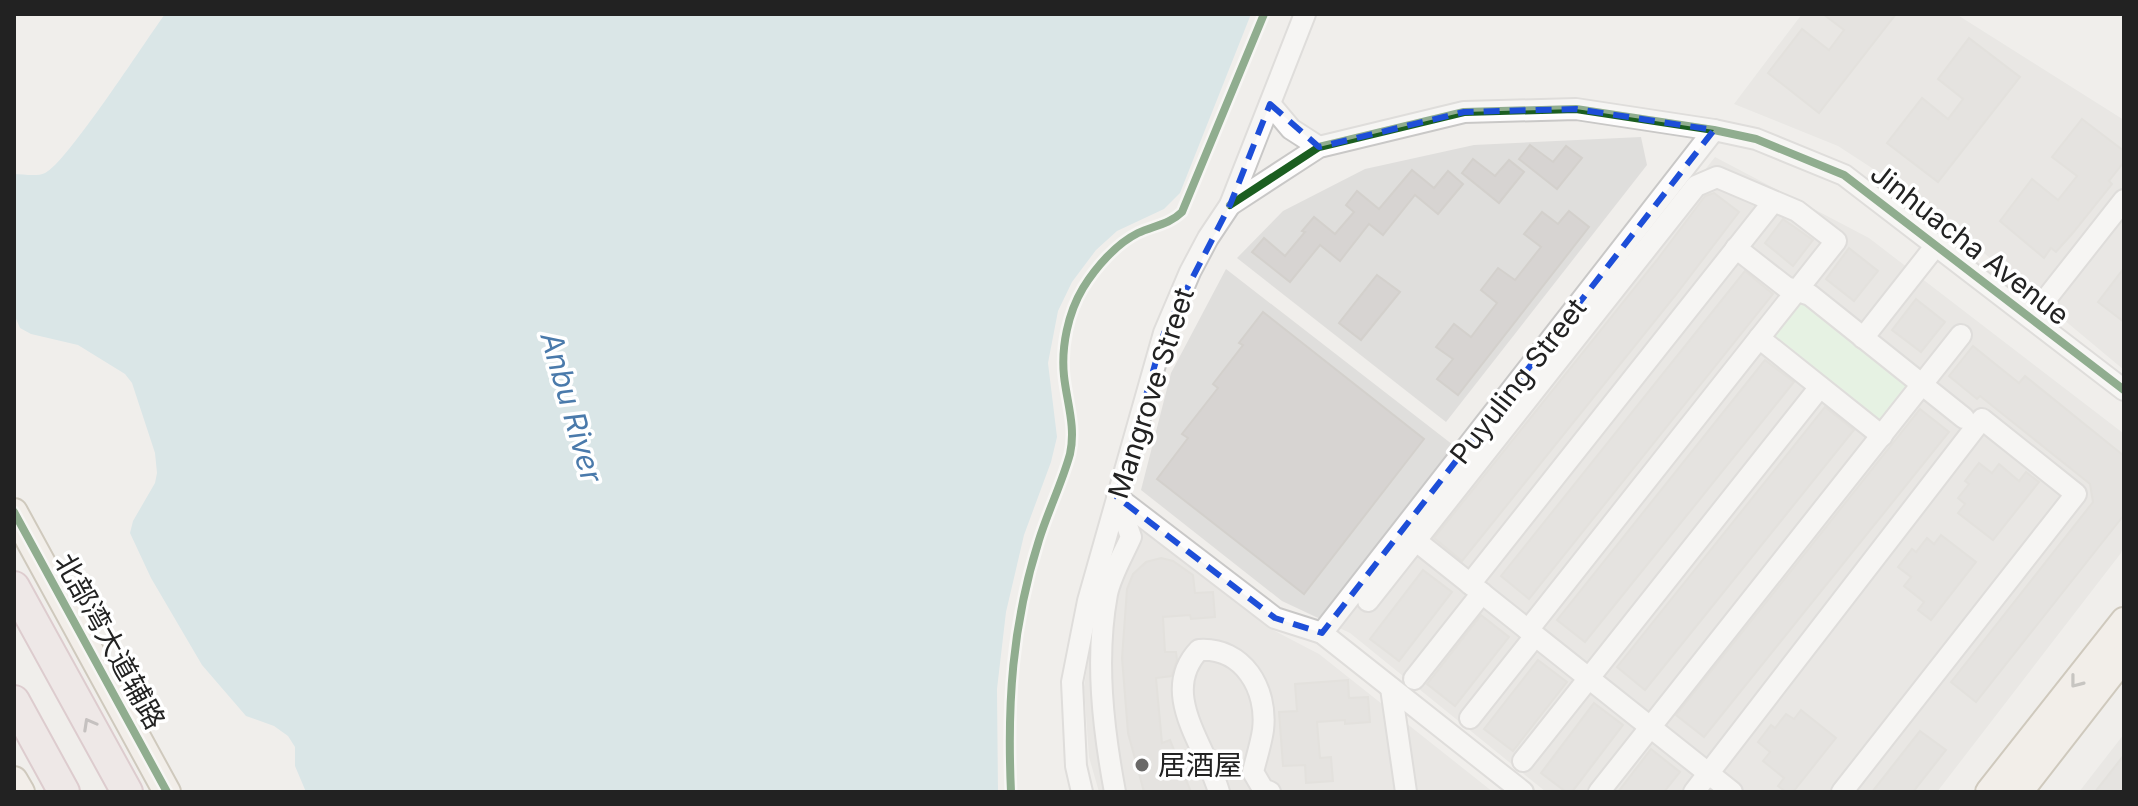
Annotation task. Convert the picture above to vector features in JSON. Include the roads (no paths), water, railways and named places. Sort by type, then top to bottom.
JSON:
[{"type":"highway","points":[[14,587],[127,792]]},
{"type":"highway","points":[[14,701],[64,792]]},
{"type":"main road","name":"北部湾大道辅路","points":[[14,512],[167,792]]},
{"type":"main road","points":[[1989,792],[2124,621]]},
{"type":"main road","points":[[2019,792],[2124,657]]},
{"type":"main road","points":[[14,780],[21,792]]},
{"type":"street","name":"Mangrove Street","points":[[1082,792],[1076,766],[1072,682],[1088,601],[1164,333],[1190,272],[1230,205],[1305,14]]},
{"type":"street","points":[[1270,104],[1291,129],[1319,147]]},
{"type":"street","name":"Jinhuacha Avenue","points":[[1230,205],[1319,147],[1464,112],[1576,109],[1714,130],[1756,139],[1844,175],[2124,390]]},
{"type":"street","name":"Puyuling Street","points":[[1322,633],[1714,130]]},
{"type":"street","points":[[1368,601],[1696,186],[1717,177],[1797,211],[1836,241],[1531,633],[1470,718]]},
{"type":"street","points":[[2031,318],[2124,200]]},
{"type":"street","points":[[1414,679],[1476,588],[1773,202]]},
{"type":"street","points":[[1863,338],[1937,244]]},
{"type":"street","points":[[1736,248],[1786,287],[1810,295],[1964,418]]},
{"type":"street","points":[[1599,792],[1961,335]]},
{"type":"street","points":[[1759,338],[1882,436]]},
{"type":"street","points":[[1523,761],[1820,387]]},
{"type":"street","points":[[1694,792],[1982,419],[2076,494],[1842,792]]},
{"type":"street","points":[[1117,497],[1275,618],[1322,633],[1523,792]]},
{"type":"street","points":[[1115,792],[1105,735],[1101,667],[1107,592],[1131,537],[1117,497]]},
{"type":"street","points":[[1415,540],[1732,792]]},
{"type":"street","points":[[1219,792],[1213,770],[1187,716],[1181,684],[1188,662],[1199,650],[1214,649],[1250,670],[1261,696],[1263,729],[1253,772],[1263,789],[1270,792]]},
{"type":"street","points":[[1391,688],[1406,792]]},
{"type":"water","name":"Anbu River","points":[[165,14],[1251,14],[1180,193],[1164,209],[1117,231],[1096,250],[1072,282],[1058,311],[1048,363],[1057,437],[1024,535],[1006,612],[997,689],[998,792],[306,792],[295,766],[295,747],[288,736],[274,726],[246,716],[202,665],[151,578],[130,533],[157,473],[155,453],[132,383],[125,374],[78,345],[31,334],[20,328],[14,314],[14,174],[42,174],[55,165],[87,126]]},
{"type":"place","name":"居酒屋","points":[[1142,765]]}]
